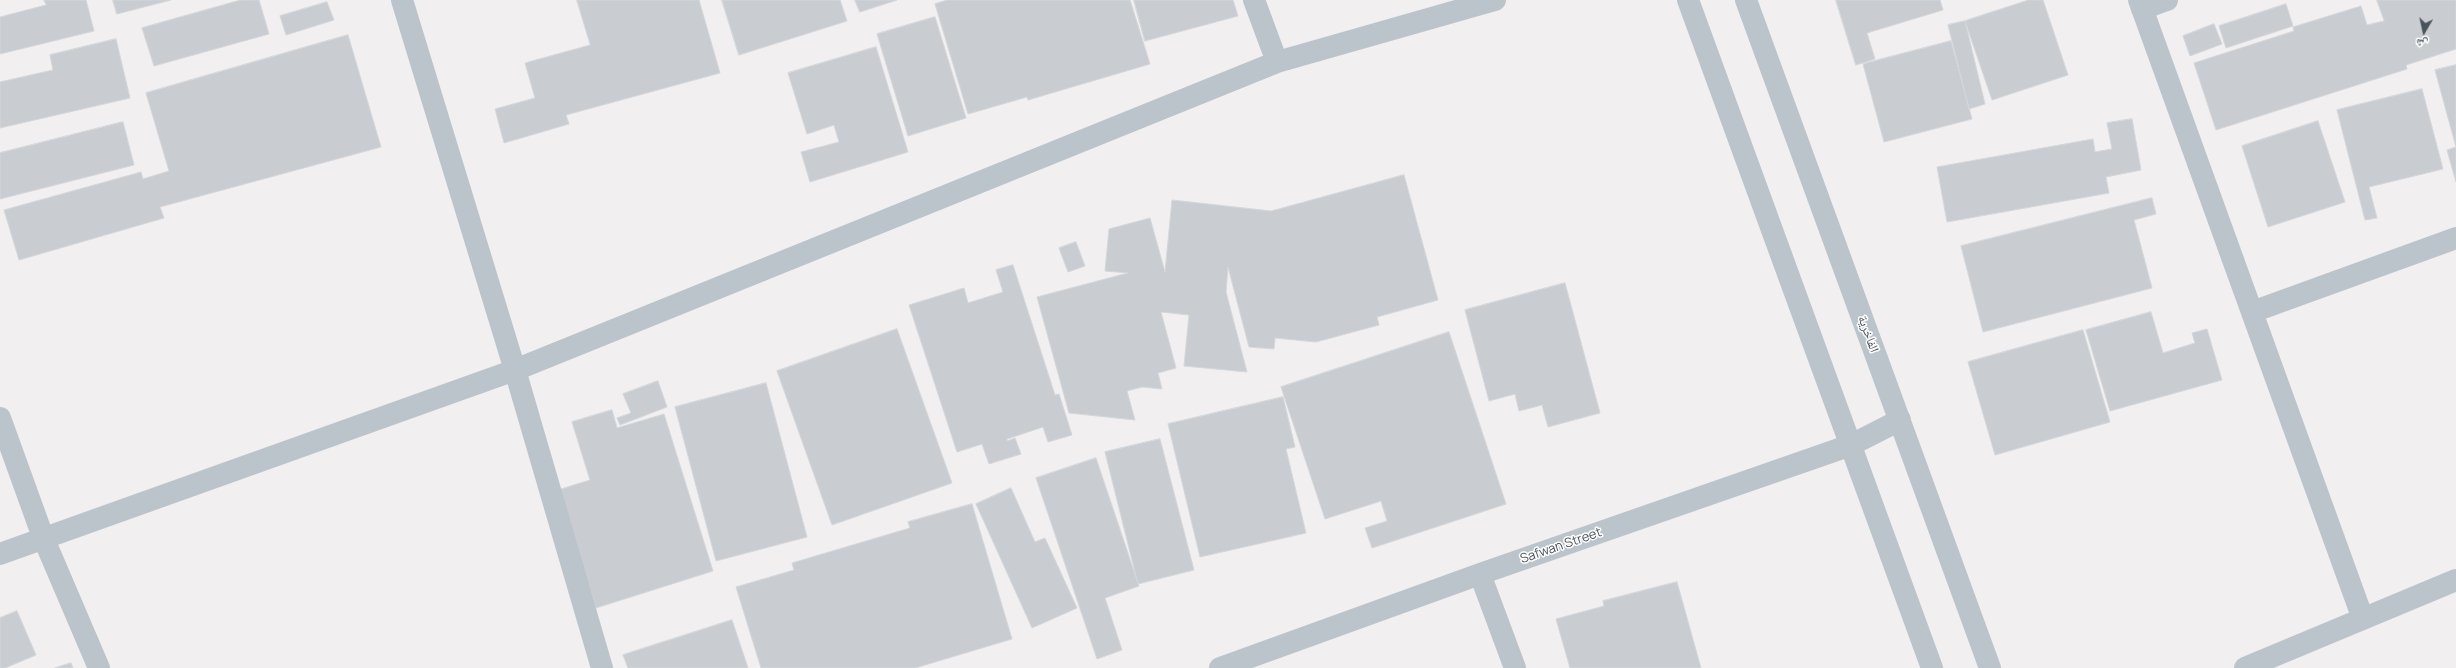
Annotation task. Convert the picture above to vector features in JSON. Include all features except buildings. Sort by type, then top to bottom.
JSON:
[{"type":"street","points":[[402,0],[515,370],[602,668]]},
{"type":"street","points":[[1254,0],[1277,62]]},
{"type":"street","points":[[0,554],[43,537],[515,370],[1277,62],[1494,0]]},
{"type":"street","points":[[1688,0],[1932,668]]},
{"type":"street","name":"الفاخرية","points":[[1746,0],[1990,668]]},
{"type":"street","points":[[2167,0],[2141,4],[2363,619]]},
{"type":"street","points":[[2252,312],[2456,238]]},
{"type":"street","points":[[0,418],[43,537],[99,668]]},
{"type":"street","name":"Safwan Street","points":[[1220,668],[1480,574],[1851,445],[1900,420]]},
{"type":"street","points":[[1480,574],[1515,668]]},
{"type":"street","points":[[2245,668],[2456,580]]}]
